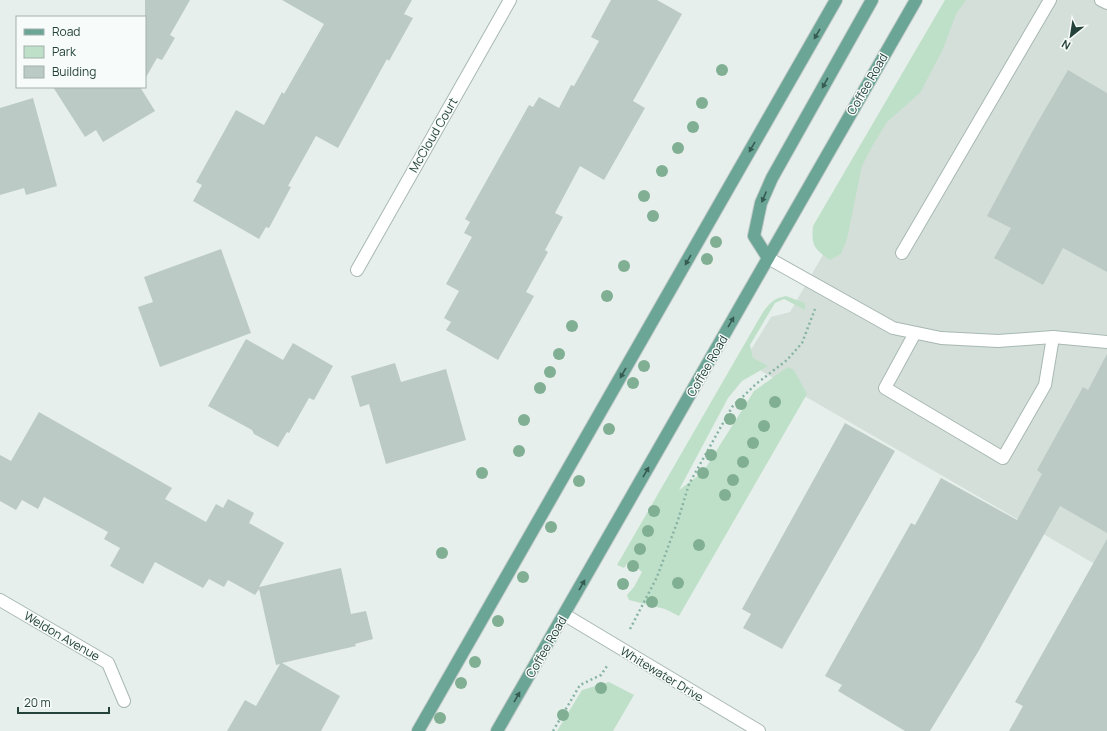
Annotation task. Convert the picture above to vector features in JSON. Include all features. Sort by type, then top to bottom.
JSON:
[{"type":"main road","points":[[418,731],[836,0]]},
{"type":"main road","points":[[768,258],[754,236],[761,203],[772,178],[872,0]]},
{"type":"main road","name":"Coffee Road","points":[[497,731],[565,615],[916,0]]},
{"type":"street","name":"McCloud Court","points":[[357,270],[510,0]]},
{"type":"street","points":[[902,253],[1050,0]]},
{"type":"street","points":[[1101,0],[1107,3]]},
{"type":"street","points":[[768,258],[893,328],[941,338],[998,341],[1053,337],[1107,342]]},
{"type":"street","points":[[915,333],[885,388],[1003,458],[1045,385],[1053,337]]},
{"type":"street","name":"Weldon Avenue","points":[[0,600],[108,663],[124,702]]},
{"type":"street","name":"Whitewater Drive","points":[[565,615],[759,731]]},
{"type":"path","points":[[553,731],[580,686],[600,675],[620,649],[657,576],[678,520],[689,484],[732,407],[756,384],[787,360],[802,343],[814,313],[826,291]]},
{"type":"shaded area","points":[[956,0],[1107,0],[1107,571],[744,361],[771,317],[790,312],[828,246],[824,227]]},
{"type":"green space","points":[[945,0],[966,0],[956,14],[943,49],[920,93],[887,122],[874,143],[862,166],[847,239],[841,254],[830,260],[820,253],[813,242],[813,226]]},
{"type":"green space","points":[[786,296],[805,303],[805,310],[784,299],[775,303],[750,345],[753,358],[768,366],[742,381],[728,398],[679,490],[703,472],[754,391],[788,367],[794,370],[807,394],[679,616],[665,609],[629,600],[627,595],[634,587],[642,572],[629,561],[624,568],[617,565],[763,312],[773,301]]},
{"type":"green space","points":[[609,682],[634,695],[613,731],[557,731],[582,690]]},
{"type":"building","points":[[145,0],[190,0],[170,35],[175,38],[162,60],[157,58],[146,77],[146,16]]},
{"type":"building","points":[[282,0],[412,0],[404,14],[413,18],[389,61],[387,59],[338,148],[316,136],[288,186],[291,187],[269,228],[266,227],[259,239],[193,201],[202,185],[196,182],[236,110],[264,125],[282,92],[284,94],[324,24]]},
{"type":"building","points":[[611,0],[657,0],[682,14],[633,101],[645,108],[604,180],[580,166],[555,213],[563,217],[545,250],[548,252],[526,292],[534,296],[498,360],[446,330],[451,322],[444,318],[459,291],[446,284],[472,237],[464,233],[470,222],[465,219],[529,105],[533,107],[539,97],[559,108],[571,85],[574,86],[599,41],[591,37]]},
{"type":"building","points":[[1068,70],[1107,93],[1107,272],[1063,248],[1043,285],[994,258],[1011,228],[987,216],[1032,132]]},
{"type":"building","points":[[54,88],[141,88],[155,111],[103,142],[96,130],[85,137]]},
{"type":"building","points":[[33,98],[57,186],[26,195],[24,188],[0,195],[0,108]]},
{"type":"building","points":[[221,249],[251,333],[160,367],[138,307],[153,302],[144,277]]},
{"type":"building","points":[[246,339],[283,360],[293,343],[333,366],[314,400],[309,398],[289,433],[287,432],[278,447],[254,434],[252,430],[208,406]]},
{"type":"building","points":[[1107,354],[1107,533],[1060,506],[978,652],[930,731],[905,731],[838,691],[842,685],[825,676],[911,523],[915,525],[941,478],[1017,520],[1042,474],[1037,470],[1083,387],[1088,390]]},
{"type":"building","points":[[395,363],[401,382],[446,369],[466,440],[386,464],[369,404],[360,407],[351,376]]},
{"type":"building","points":[[39,412],[172,488],[165,499],[206,522],[216,504],[223,508],[228,499],[254,513],[249,523],[284,543],[259,587],[341,568],[351,614],[366,611],[373,639],[355,644],[356,646],[282,663],[340,696],[321,731],[227,731],[245,700],[256,706],[280,664],[276,665],[259,589],[255,595],[228,580],[224,587],[209,579],[203,588],[155,562],[143,584],[110,566],[120,548],[104,539],[108,532],[44,497],[38,509],[22,500],[16,510],[0,501],[0,455],[11,461]]},
{"type":"building","points":[[845,423],[895,451],[782,649],[743,628],[751,614],[742,609]]},
{"type":"building","points":[[1107,539],[1107,731],[1009,731],[1023,706],[1015,702]]}]
